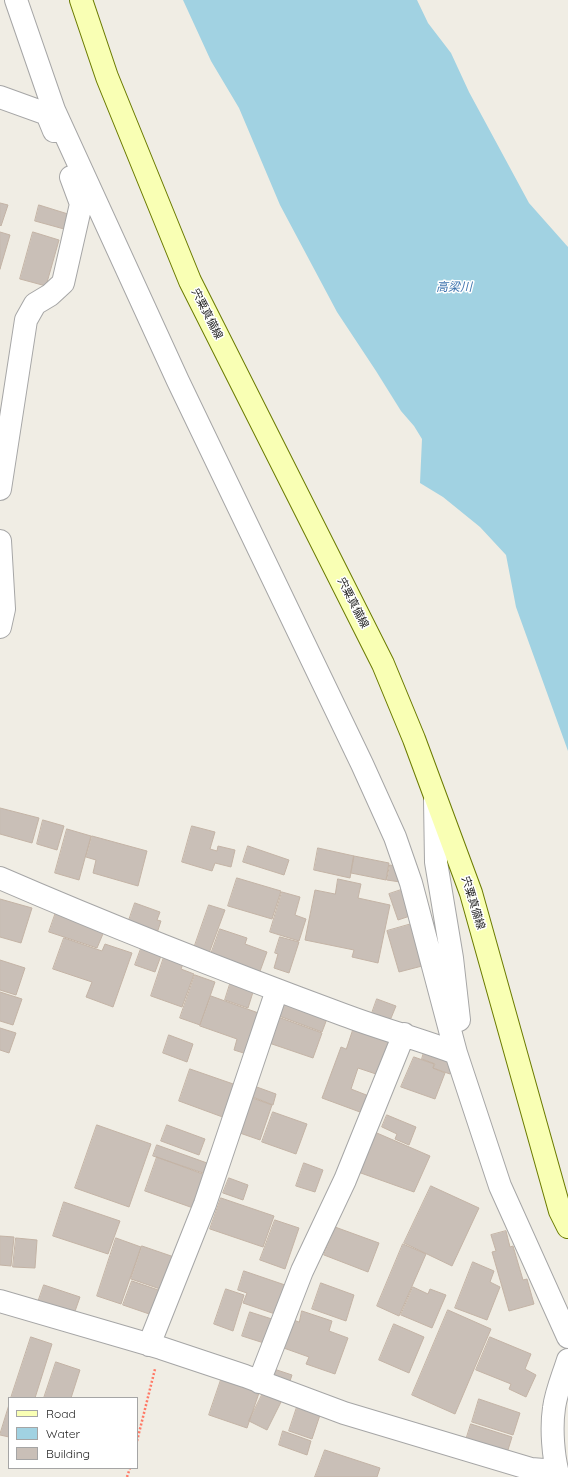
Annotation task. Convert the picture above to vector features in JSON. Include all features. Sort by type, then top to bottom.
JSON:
[{"type":"main road","name":"宍粟真備線","points":[[81,0],[107,77],[190,281],[383,664],[414,739],[471,893],[560,1211],[568,1227]]},
{"type":"street","points":[[16,0],[54,110],[178,381],[362,764],[394,837],[411,883],[456,1053],[500,1186],[568,1337]]},
{"type":"street","points":[[0,97],[47,114],[81,204],[63,283],[50,295],[35,304],[26,320],[0,489]]},
{"type":"street","points":[[0,541],[4,609],[0,627]]},
{"type":"street","points":[[435,797],[436,862],[452,958],[459,1022],[456,1053]]},
{"type":"street","points":[[0,878],[138,936],[278,990],[353,1018],[404,1034],[456,1053]]},
{"type":"street","points":[[155,1346],[278,990]]},
{"type":"street","points":[[259,1382],[302,1270],[345,1180],[404,1034]]},
{"type":"street","points":[[0,1301],[155,1346],[344,1413],[523,1467],[558,1474],[553,1433],[554,1408],[568,1360]]},
{"type":"path","points":[[138,1435],[155,1346]]},
{"type":"water","name":"高梁川","points":[[183,0],[417,0],[428,23],[451,53],[469,92],[529,203],[568,247],[568,751],[516,607],[506,555],[480,527],[443,497],[420,483],[422,439],[414,426],[401,411],[337,312],[280,205],[239,108],[211,61]]},
{"type":"building","points":[[0,203],[8,205],[1,226],[0,225]]},
{"type":"building","points":[[39,205],[68,214],[64,229],[35,221]]},
{"type":"building","points":[[0,232],[10,235],[0,269]]},
{"type":"building","points":[[33,232],[59,240],[46,286],[20,279]]},
{"type":"building","points":[[0,808],[39,818],[32,843],[0,834]]},
{"type":"building","points":[[43,820],[64,826],[57,850],[37,844]]},
{"type":"building","points":[[192,826],[215,832],[210,849],[217,851],[218,846],[235,850],[231,867],[215,863],[212,871],[182,862]]},
{"type":"building","points":[[67,829],[91,836],[79,880],[55,873]]},
{"type":"building","points":[[92,836],[147,851],[138,886],[93,873],[96,860],[86,857]]},
{"type":"building","points":[[248,846],[289,860],[284,875],[243,862]]},
{"type":"building","points":[[318,848],[354,856],[350,878],[314,870]]},
{"type":"building","points":[[354,856],[389,863],[386,880],[351,873]]},
{"type":"building","points":[[390,865],[403,868],[400,882],[387,880]]},
{"type":"building","points":[[237,878],[281,891],[272,919],[228,906]]},
{"type":"building","points":[[338,879],[361,884],[358,898],[390,905],[378,963],[352,957],[354,950],[305,940],[315,890],[335,894]]},
{"type":"building","points":[[404,889],[413,915],[398,920],[389,894]]},
{"type":"building","points":[[282,892],[300,897],[295,915],[306,919],[299,941],[270,932]]},
{"type":"building","points":[[0,899],[32,908],[21,943],[0,937]]},
{"type":"building","points":[[135,903],[160,912],[157,920],[161,921],[157,933],[128,923]]},
{"type":"building","points":[[209,905],[225,910],[208,956],[193,951]]},
{"type":"building","points":[[56,912],[105,929],[97,948],[49,932]]},
{"type":"building","points":[[415,923],[426,965],[399,972],[387,931]]},
{"type":"building","points":[[220,929],[247,938],[245,944],[267,952],[259,974],[210,957]]},
{"type":"building","points":[[280,937],[299,942],[289,973],[274,968],[278,954],[275,953]]},
{"type":"building","points":[[64,938],[102,951],[105,944],[132,953],[113,1007],[86,997],[92,982],[53,969]]},
{"type":"building","points":[[142,946],[162,953],[155,972],[135,965]]},
{"type":"building","points":[[164,957],[183,964],[181,969],[194,974],[182,1007],[151,996]]},
{"type":"building","points":[[0,960],[25,968],[16,995],[0,990]]},
{"type":"building","points":[[195,975],[215,982],[200,1025],[180,1018]]},
{"type":"building","points":[[231,981],[254,989],[248,1008],[225,1000]]},
{"type":"building","points":[[0,992],[22,999],[13,1025],[0,1021]]},
{"type":"building","points":[[211,996],[264,1015],[250,1055],[234,1050],[237,1039],[200,1026]]},
{"type":"building","points":[[377,999],[396,1006],[389,1023],[371,1016]]},
{"type":"building","points":[[284,1001],[328,1016],[322,1032],[279,1016]]},
{"type":"building","points":[[278,1017],[322,1033],[313,1058],[269,1043]]},
{"type":"building","points":[[355,1024],[395,1039],[382,1076],[358,1068],[351,1089],[374,1098],[368,1115],[322,1098],[341,1047],[346,1049]]},
{"type":"building","points":[[0,1028],[16,1033],[9,1053],[0,1050]]},
{"type":"building","points":[[169,1035],[193,1044],[187,1062],[163,1053]]},
{"type":"building","points":[[425,1049],[455,1060],[450,1074],[433,1068],[435,1064],[422,1059]]},
{"type":"building","points":[[414,1057],[434,1064],[433,1068],[445,1073],[435,1099],[401,1087]]},
{"type":"building","points":[[190,1069],[239,1086],[228,1119],[179,1101]]},
{"type":"building","points":[[254,1086],[276,1094],[273,1105],[250,1096]]},
{"type":"building","points":[[247,1096],[272,1105],[260,1140],[234,1131]]},
{"type":"building","points":[[273,1112],[307,1124],[296,1154],[262,1142]]},
{"type":"building","points":[[387,1115],[416,1127],[409,1145],[395,1139],[397,1134],[382,1127]]},
{"type":"building","points":[[97,1125],[151,1144],[129,1207],[75,1188]]},
{"type":"building","points":[[167,1125],[205,1139],[199,1155],[161,1141]]},
{"type":"building","points":[[370,1130],[430,1156],[414,1192],[358,1172]]},
{"type":"building","points":[[157,1145],[207,1163],[203,1173],[153,1156]]},
{"type":"building","points":[[157,1157],[208,1176],[196,1209],[145,1191]]},
{"type":"building","points":[[304,1163],[323,1170],[315,1192],[296,1186]]},
{"type":"building","points":[[229,1178],[248,1185],[243,1200],[223,1193]]},
{"type":"building","points":[[431,1186],[479,1208],[452,1266],[404,1243]]},
{"type":"building","points":[[221,1198],[274,1216],[263,1247],[210,1229]]},
{"type":"building","points":[[64,1202],[120,1221],[108,1254],[53,1236]]},
{"type":"building","points":[[275,1220],[299,1228],[285,1269],[260,1260]]},
{"type":"building","points":[[335,1227],[379,1243],[368,1272],[324,1255]]},
{"type":"building","points":[[506,1231],[510,1247],[513,1246],[523,1280],[527,1279],[534,1304],[509,1311],[492,1252],[496,1251],[491,1235]]},
{"type":"building","points":[[0,1236],[14,1237],[11,1266],[0,1265]]},
{"type":"building","points":[[16,1238],[37,1240],[35,1268],[13,1267]]},
{"type":"building","points":[[116,1238],[141,1247],[121,1304],[97,1296]]},
{"type":"building","points":[[403,1244],[426,1254],[399,1316],[377,1306]]},
{"type":"building","points":[[142,1246],[177,1258],[166,1291],[131,1279]]},
{"type":"building","points":[[473,1262],[494,1271],[490,1282],[500,1287],[487,1320],[455,1308]]},
{"type":"building","points":[[244,1271],[288,1286],[278,1315],[243,1303],[247,1293],[238,1290]]},
{"type":"building","points":[[132,1281],[167,1293],[158,1317],[123,1305]]},
{"type":"building","points":[[321,1283],[354,1295],[346,1321],[312,1309]]},
{"type":"building","points":[[44,1285],[80,1297],[73,1317],[37,1305]]},
{"type":"building","points":[[413,1287],[428,1294],[430,1289],[446,1295],[432,1328],[401,1315]]},
{"type":"building","points":[[226,1289],[244,1295],[233,1331],[214,1324]]},
{"type":"building","points":[[448,1310],[491,1329],[455,1414],[412,1395]]},
{"type":"building","points":[[302,1311],[332,1321],[329,1331],[348,1338],[335,1374],[306,1364],[309,1357],[278,1346],[288,1318],[299,1322]]},
{"type":"building","points":[[250,1312],[275,1320],[267,1344],[242,1336]]},
{"type":"building","points":[[394,1324],[424,1337],[409,1373],[379,1360]]},
{"type":"building","points":[[31,1337],[52,1344],[35,1397],[11,1397]]},
{"type":"building","points":[[490,1337],[531,1354],[525,1369],[536,1375],[526,1397],[509,1389],[511,1384],[476,1370]]},
{"type":"building","points":[[56,1362],[80,1370],[71,1397],[44,1397]]},
{"type":"building","points":[[268,1367],[292,1375],[289,1384],[265,1376]]},
{"type":"building","points":[[222,1377],[260,1390],[247,1428],[209,1415]]},
{"type":"building","points":[[263,1393],[281,1402],[267,1430],[249,1421]]},
{"type":"building","points":[[479,1399],[520,1413],[513,1435],[472,1422]]},
{"type":"building","points":[[297,1407],[320,1415],[312,1439],[289,1431]]},
{"type":"building","points":[[8,1408],[8,1437],[0,1435]]},
{"type":"building","points":[[471,1424],[512,1437],[507,1453],[466,1440]]},
{"type":"building","points":[[283,1431],[311,1441],[307,1455],[279,1445]]},
{"type":"building","points":[[325,1450],[380,1468],[377,1477],[315,1477]]}]
